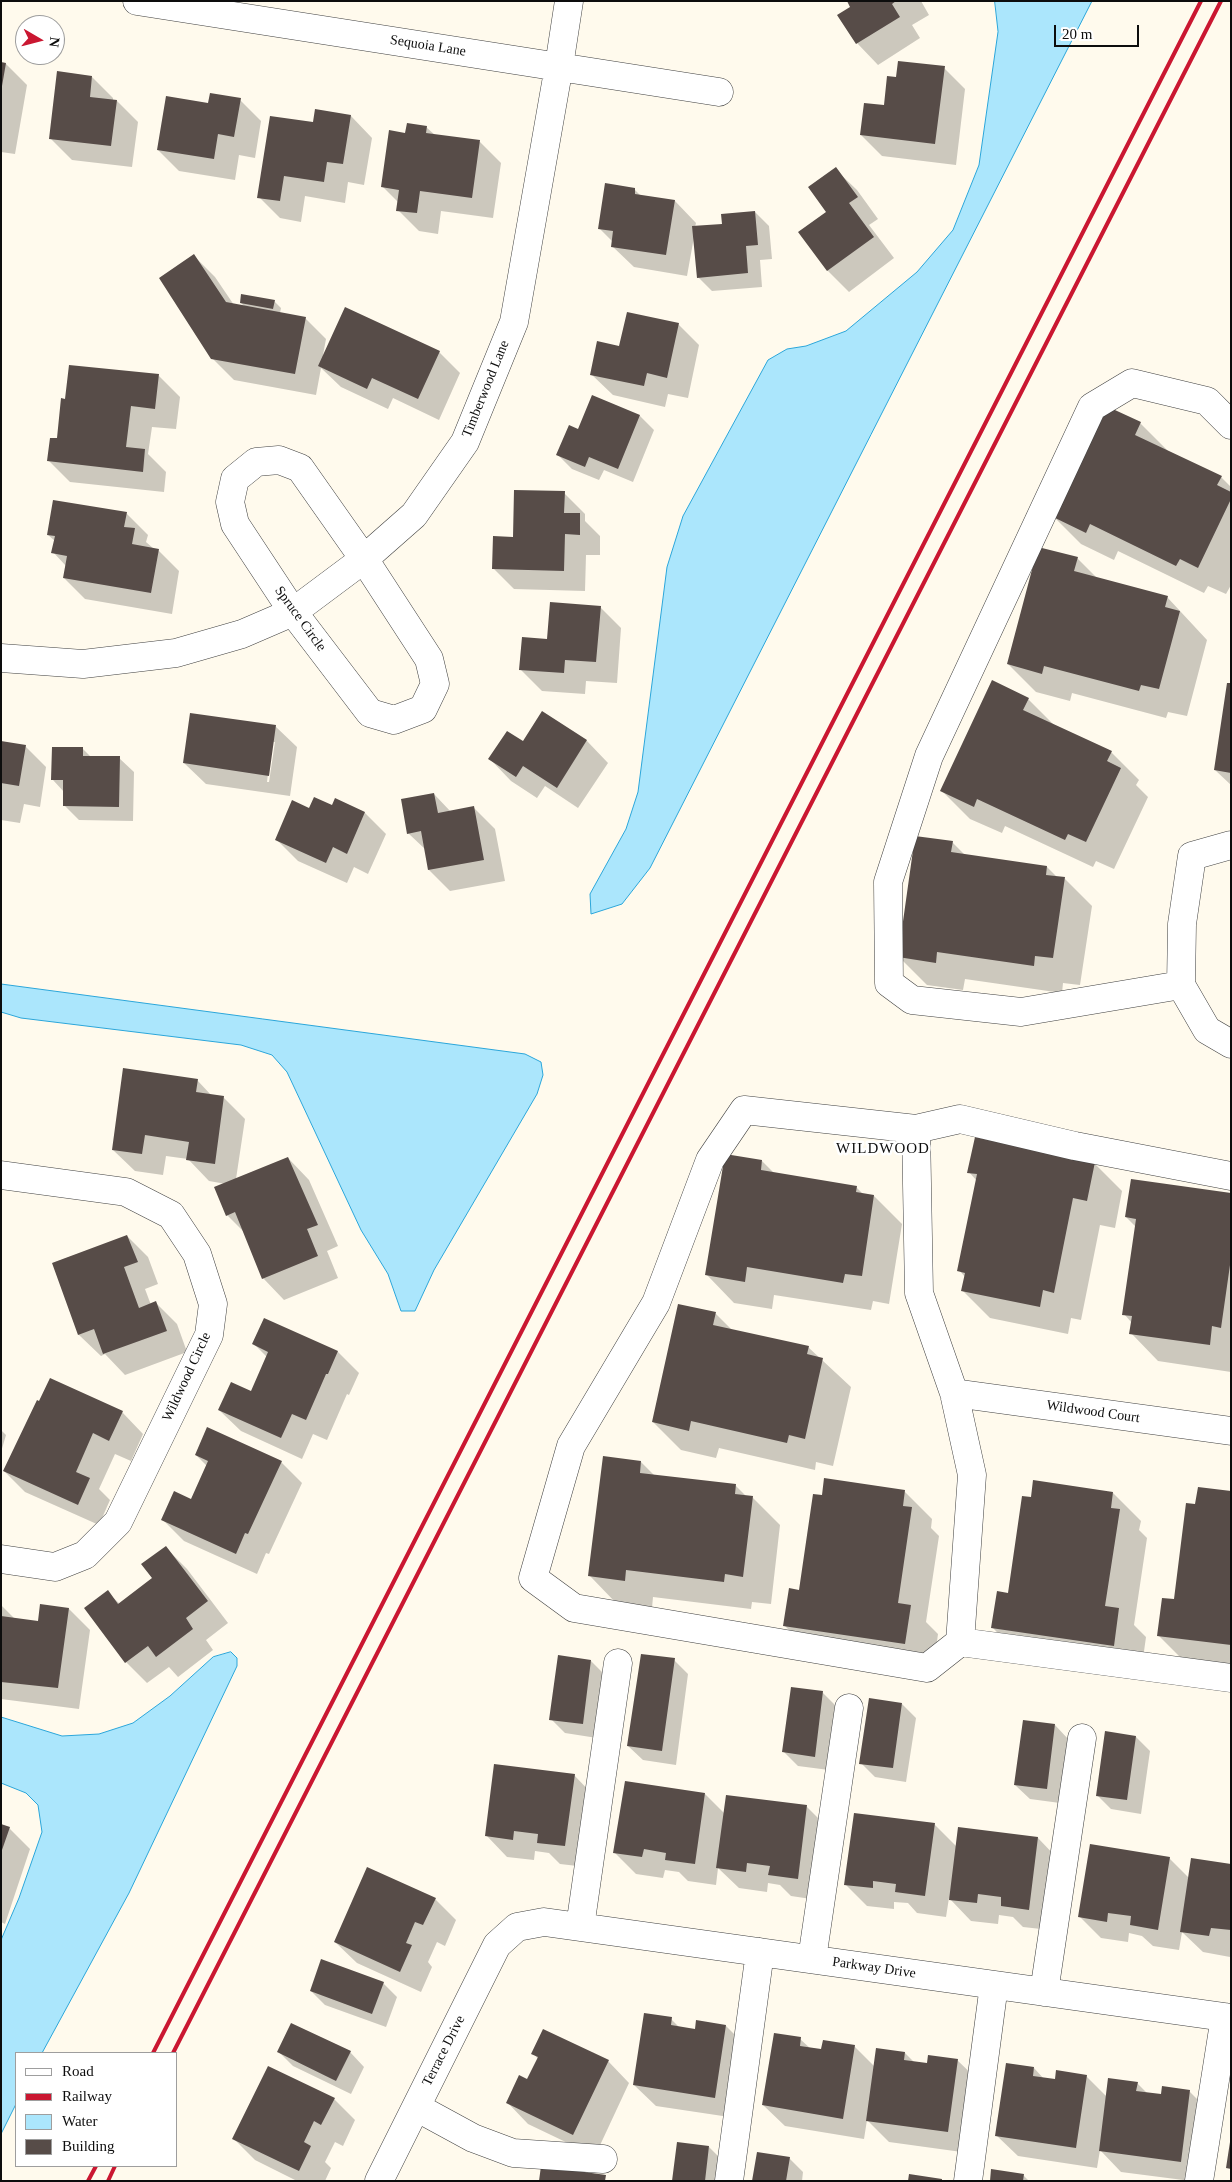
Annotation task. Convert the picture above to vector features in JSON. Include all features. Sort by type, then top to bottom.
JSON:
[{"type":"street","name":"Sequoia Lane","points":[[137,1],[719,92]]},
{"type":"street","name":"Timberwood Lane","points":[[1,658],[84,664],[176,653],[242,634],[293,612],[364,559],[414,515],[465,442],[514,322],[559,66],[568,1]]},
{"type":"street","points":[[1181,985],[1021,1012],[912,1000],[890,983],[888,882],[930,756],[1092,407],[1132,383],[1207,401],[1231,425]]},
{"type":"street","name":"Spruce Circle","points":[[279,460],[300,468],[364,559],[429,659],[436,684],[423,709],[394,720],[370,713],[293,612],[235,524],[230,502],[234,478],[256,462],[279,460]]},
{"type":"street","points":[[1231,846],[1192,856],[1182,924],[1181,985],[1207,1030],[1231,1044]]},
{"type":"street","points":[[1231,1176],[1075,1146],[960,1119],[916,1129],[744,1110],[710,1160],[656,1302],[571,1446],[533,1578],[574,1608],[927,1668],[960,1642],[1231,1678]]},
{"type":"street","points":[[916,1129],[919,1293],[954,1393],[972,1475],[960,1642]]},
{"type":"street","name":"Wildwood Circle","points":[[1,1174],[126,1192],[171,1215],[197,1254],[213,1304],[209,1335],[118,1522],[85,1555],[55,1567],[1,1559]]},
{"type":"street","name":"Wildwood Court","points":[[954,1393],[1231,1431]]},
{"type":"street","points":[[580,1927],[618,1663]]},
{"type":"street","points":[[812,1959],[849,1708]]},
{"type":"street","points":[[1044,1992],[1082,1738]]},
{"type":"street","name":"Parkway Drive","points":[[517,1927],[544,1922],[1228,2018]]},
{"type":"street","name":"Terrace Drive","points":[[379,2181],[497,1945],[517,1927]]},
{"type":"street","points":[[729,2181],[760,1952]]},
{"type":"street","points":[[968,2181],[994,1985]]},
{"type":"street","points":[[1199,2181],[1228,2018]]},
{"type":"street","points":[[416,2107],[473,2138],[513,2153],[603,2159]]},
{"type":"water","points":[[995,1],[1092,1],[650,868],[622,904],[591,914],[590,894],[626,829],[638,792],[667,567],[683,516],[768,360],[787,349],[806,346],[846,331],[917,272],[953,230],[979,165],[998,32]]},
{"type":"water","points":[[1,984],[525,1054],[541,1062],[543,1075],[537,1094],[434,1270],[415,1311],[401,1311],[388,1274],[361,1230],[287,1072],[272,1055],[241,1045],[21,1018],[1,1012]]},
{"type":"water","points":[[231,1652],[237,1658],[237,1666],[129,1893],[43,2052],[15,2052],[15,2106],[1,2134],[1,1940],[19,1898],[42,1832],[38,1805],[26,1793],[1,1783],[1,1717],[62,1736],[99,1734],[133,1723],[170,1696],[213,1657]]},
{"type":"building","points":[[847,1],[896,1],[892,4],[900,17],[856,44],[837,15],[850,7]]},
{"type":"building","points":[[898,61],[945,66],[935,144],[860,135],[864,103],[884,105],[887,76],[896,77]]},
{"type":"building","points":[[1,62],[6,63],[2,86],[1,86]]},
{"type":"building","points":[[57,71],[92,76],[90,97],[117,100],[111,146],[49,139]]},
{"type":"building","points":[[210,93],[241,98],[234,137],[218,134],[214,159],[157,150],[166,96],[208,103]]},
{"type":"building","points":[[315,109],[351,115],[343,164],[327,162],[324,182],[284,176],[280,201],[257,198],[270,116],[313,122]]},
{"type":"building","points":[[407,123],[427,126],[426,133],[480,140],[472,198],[420,191],[417,213],[396,211],[399,190],[381,187],[389,130],[405,133]]},
{"type":"building","points":[[836,167],[858,197],[849,203],[874,237],[827,271],[798,232],[826,212],[808,187]]},
{"type":"building","points":[[605,183],[635,188],[635,194],[675,200],[666,255],[611,247],[613,231],[598,229]]},
{"type":"building","points":[[755,211],[758,245],[746,246],[748,273],[697,278],[692,226],[722,224],[721,214]]},
{"type":"building","points":[[194,254],[226,302],[306,317],[295,374],[211,359],[159,278]]},
{"type":"building","points":[[241,294],[275,300],[273,309],[240,303]]},
{"type":"building","points":[[345,307],[440,351],[418,399],[372,378],[367,389],[318,366]]},
{"type":"building","points":[[627,312],[679,323],[667,378],[647,373],[644,386],[590,375],[597,341],[619,346]]},
{"type":"building","points":[[69,365],[159,374],[155,409],[131,406],[126,447],[145,449],[143,472],[47,461],[50,438],[57,438],[61,398],[65,399]]},
{"type":"building","points":[[592,395],[640,415],[618,469],[589,457],[585,467],[556,455],[569,425],[578,429]]},
{"type":"building","points":[[1104,405],[1141,422],[1135,435],[1222,476],[1217,485],[1231,492],[1231,499],[1198,568],[1180,559],[1176,566],[1090,524],[1086,533],[1051,516]]},
{"type":"building","points":[[514,490],[565,491],[564,513],[580,513],[580,535],[565,534],[564,571],[492,569],[493,536],[513,537]]},
{"type":"building","points":[[53,500],[127,512],[124,527],[135,528],[132,544],[159,549],[151,593],[63,578],[67,556],[51,553],[55,536],[47,535]]},
{"type":"building","points":[[1038,547],[1078,557],[1074,571],[1168,596],[1165,607],[1180,611],[1159,689],[1141,685],[1139,691],[1044,666],[1042,674],[1007,664]]},
{"type":"building","points":[[550,602],[601,606],[596,662],[565,660],[564,673],[519,670],[522,637],[547,639]]},
{"type":"building","points":[[992,680],[1029,698],[1023,710],[1112,751],[1107,761],[1121,768],[1086,842],[1068,834],[1065,840],[977,799],[974,807],[940,791]]},
{"type":"building","points":[[1227,683],[1231,683],[1231,773],[1214,770]]},
{"type":"building","points":[[542,711],[587,740],[557,788],[523,766],[516,777],[488,759],[507,731],[523,741]]},
{"type":"building","points":[[190,713],[276,725],[269,776],[183,763]]},
{"type":"building","points":[[1,741],[26,745],[19,786],[1,783]]},
{"type":"building","points":[[52,747],[83,747],[83,756],[120,756],[119,807],[63,806],[63,780],[51,780]]},
{"type":"building","points":[[434,793],[438,813],[474,806],[484,860],[428,870],[421,831],[407,834],[401,799]]},
{"type":"building","points":[[314,797],[332,805],[335,798],[365,812],[347,854],[333,847],[326,863],[275,840],[292,800],[309,808]]},
{"type":"building","points":[[915,836],[953,841],[951,852],[1047,866],[1046,875],[1065,877],[1053,958],[1035,956],[1034,966],[937,952],[936,963],[898,957]]},
{"type":"building","points":[[123,1068],[198,1079],[196,1092],[224,1096],[215,1164],[186,1160],[189,1142],[145,1135],[142,1154],[112,1150]]},
{"type":"building","points":[[975,1137],[1095,1162],[1087,1201],[1073,1198],[1054,1293],[1043,1290],[1040,1307],[961,1291],[965,1273],[957,1271],[977,1174],[967,1173]]},
{"type":"building","points":[[725,1154],[762,1160],[761,1170],[857,1186],[856,1192],[874,1195],[862,1276],[845,1274],[843,1283],[747,1267],[745,1282],[705,1275]]},
{"type":"building","points":[[288,1157],[318,1225],[307,1229],[318,1256],[262,1279],[235,1212],[226,1216],[214,1187]]},
{"type":"building","points":[[1131,1179],[1231,1193],[1231,1258],[1221,1328],[1212,1326],[1210,1345],[1129,1334],[1132,1316],[1122,1315],[1136,1219],[1125,1217]]},
{"type":"building","points":[[127,1235],[138,1262],[124,1267],[139,1308],[156,1301],[167,1331],[103,1354],[94,1329],[78,1335],[52,1263]]},
{"type":"building","points":[[678,1304],[716,1312],[713,1325],[809,1346],[807,1354],[823,1358],[805,1439],[789,1435],[787,1443],[691,1421],[689,1431],[652,1422]]},
{"type":"building","points":[[264,1318],[338,1351],[306,1420],[292,1414],[281,1438],[218,1410],[231,1382],[251,1391],[268,1352],[252,1344]]},
{"type":"building","points":[[50,1378],[123,1411],[109,1441],[93,1433],[76,1472],[90,1478],[78,1505],[3,1471],[37,1400],[39,1401]]},
{"type":"building","points":[[207,1427],[282,1461],[248,1534],[245,1533],[236,1554],[161,1520],[174,1491],[191,1499],[208,1461],[195,1455]]},
{"type":"building","points":[[603,1456],[641,1461],[640,1473],[736,1484],[735,1494],[753,1496],[743,1577],[725,1574],[724,1582],[626,1570],[625,1581],[588,1576]]},
{"type":"building","points":[[824,1478],[905,1490],[903,1506],[912,1507],[898,1603],[911,1605],[905,1644],[783,1626],[789,1588],[799,1590],[813,1494],[822,1495]]},
{"type":"building","points":[[1033,1480],[1113,1492],[1111,1508],[1120,1509],[1105,1606],[1119,1608],[1114,1646],[991,1628],[997,1591],[1008,1593],[1022,1496],[1031,1497]]},
{"type":"building","points":[[1198,1487],[1231,1491],[1231,1645],[1157,1636],[1162,1598],[1174,1599],[1186,1503],[1195,1504]]},
{"type":"building","points":[[166,1546],[208,1601],[186,1618],[193,1629],[156,1657],[148,1646],[125,1663],[84,1608],[108,1590],[118,1604],[152,1578],[141,1564]]},
{"type":"building","points":[[40,1604],[69,1608],[58,1688],[1,1682],[1,1616],[38,1621]]},
{"type":"building","points":[[641,1654],[675,1658],[662,1751],[627,1746]]},
{"type":"building","points":[[558,1655],[591,1660],[583,1724],[549,1720]]},
{"type":"building","points":[[791,1687],[823,1691],[815,1757],[782,1752]]},
{"type":"building","points":[[869,1698],[902,1703],[893,1768],[859,1764]]},
{"type":"building","points":[[1023,1720],[1055,1724],[1047,1789],[1014,1785]]},
{"type":"building","points":[[1105,1731],[1136,1736],[1127,1800],[1096,1796]]},
{"type":"building","points":[[494,1764],[575,1774],[565,1846],[537,1843],[538,1834],[514,1831],[513,1840],[485,1836]]},
{"type":"building","points":[[625,1781],[705,1793],[695,1864],[665,1860],[666,1853],[644,1849],[642,1857],[613,1853]]},
{"type":"building","points":[[726,1795],[807,1805],[798,1879],[768,1875],[770,1866],[747,1863],[746,1872],[716,1868]]},
{"type":"building","points":[[854,1813],[935,1823],[925,1896],[895,1892],[896,1884],[873,1881],[873,1888],[844,1885]]},
{"type":"building","points":[[1,1824],[10,1827],[2,1850],[1,1850]]},
{"type":"building","points":[[958,1827],[1038,1837],[1029,1910],[1001,1906],[1001,1897],[978,1894],[977,1903],[949,1900]]},
{"type":"building","points":[[1090,1844],[1170,1857],[1158,1930],[1130,1925],[1131,1916],[1108,1913],[1107,1922],[1078,1917]]},
{"type":"building","points":[[1191,1858],[1231,1864],[1231,1930],[1211,1928],[1209,1936],[1180,1932]]},
{"type":"building","points":[[367,1867],[436,1898],[423,1925],[415,1922],[406,1943],[412,1945],[400,1972],[334,1942]]},
{"type":"building","points":[[321,1959],[384,1982],[372,2014],[310,1991]]},
{"type":"building","points":[[644,2013],[672,2017],[671,2025],[695,2029],[696,2020],[726,2025],[715,2098],[633,2085]]},
{"type":"building","points":[[291,2023],[351,2051],[336,2081],[277,2052]]},
{"type":"building","points":[[543,2029],[609,2060],[573,2135],[506,2103],[519,2075],[527,2079],[538,2057],[531,2054]]},
{"type":"building","points":[[774,2033],[801,2037],[800,2046],[821,2049],[823,2040],[855,2045],[843,2119],[762,2105]]},
{"type":"building","points":[[876,2048],[905,2052],[904,2060],[927,2063],[928,2055],[958,2059],[948,2132],[866,2121]]},
{"type":"building","points":[[1006,2063],[1034,2067],[1033,2076],[1055,2079],[1056,2070],[1087,2075],[1076,2148],[995,2136]]},
{"type":"building","points":[[268,2066],[335,2098],[321,2125],[314,2121],[304,2142],[311,2146],[299,2171],[232,2139]]},
{"type":"building","points":[[1108,2078],[1138,2082],[1136,2091],[1161,2094],[1162,2086],[1190,2090],[1181,2162],[1099,2151]]},
{"type":"building","points":[[677,2142],[709,2146],[705,2181],[672,2181]]},
{"type":"building","points":[[1231,2142],[1231,2169],[1226,2168]]},
{"type":"building","points":[[757,2152],[790,2157],[786,2181],[752,2181]]},
{"type":"building","points":[[541,2166],[606,2175],[605,2181],[539,2181]]},
{"type":"building","points":[[991,2169],[1024,2174],[1023,2181],[990,2181]]},
{"type":"building","points":[[909,2174],[942,2179],[942,2181],[908,2181]]},
{"type":"railway","points":[[154,2052],[1201,1]]},
{"type":"railway","points":[[174,2052],[1221,1]]},
{"type":"railway","points":[[88,2181],[95,2167]]},
{"type":"railway","points":[[108,2181],[115,2167]]},
{"type":"district","name":"WILDWOOD","points":[[883,1149]]}]
